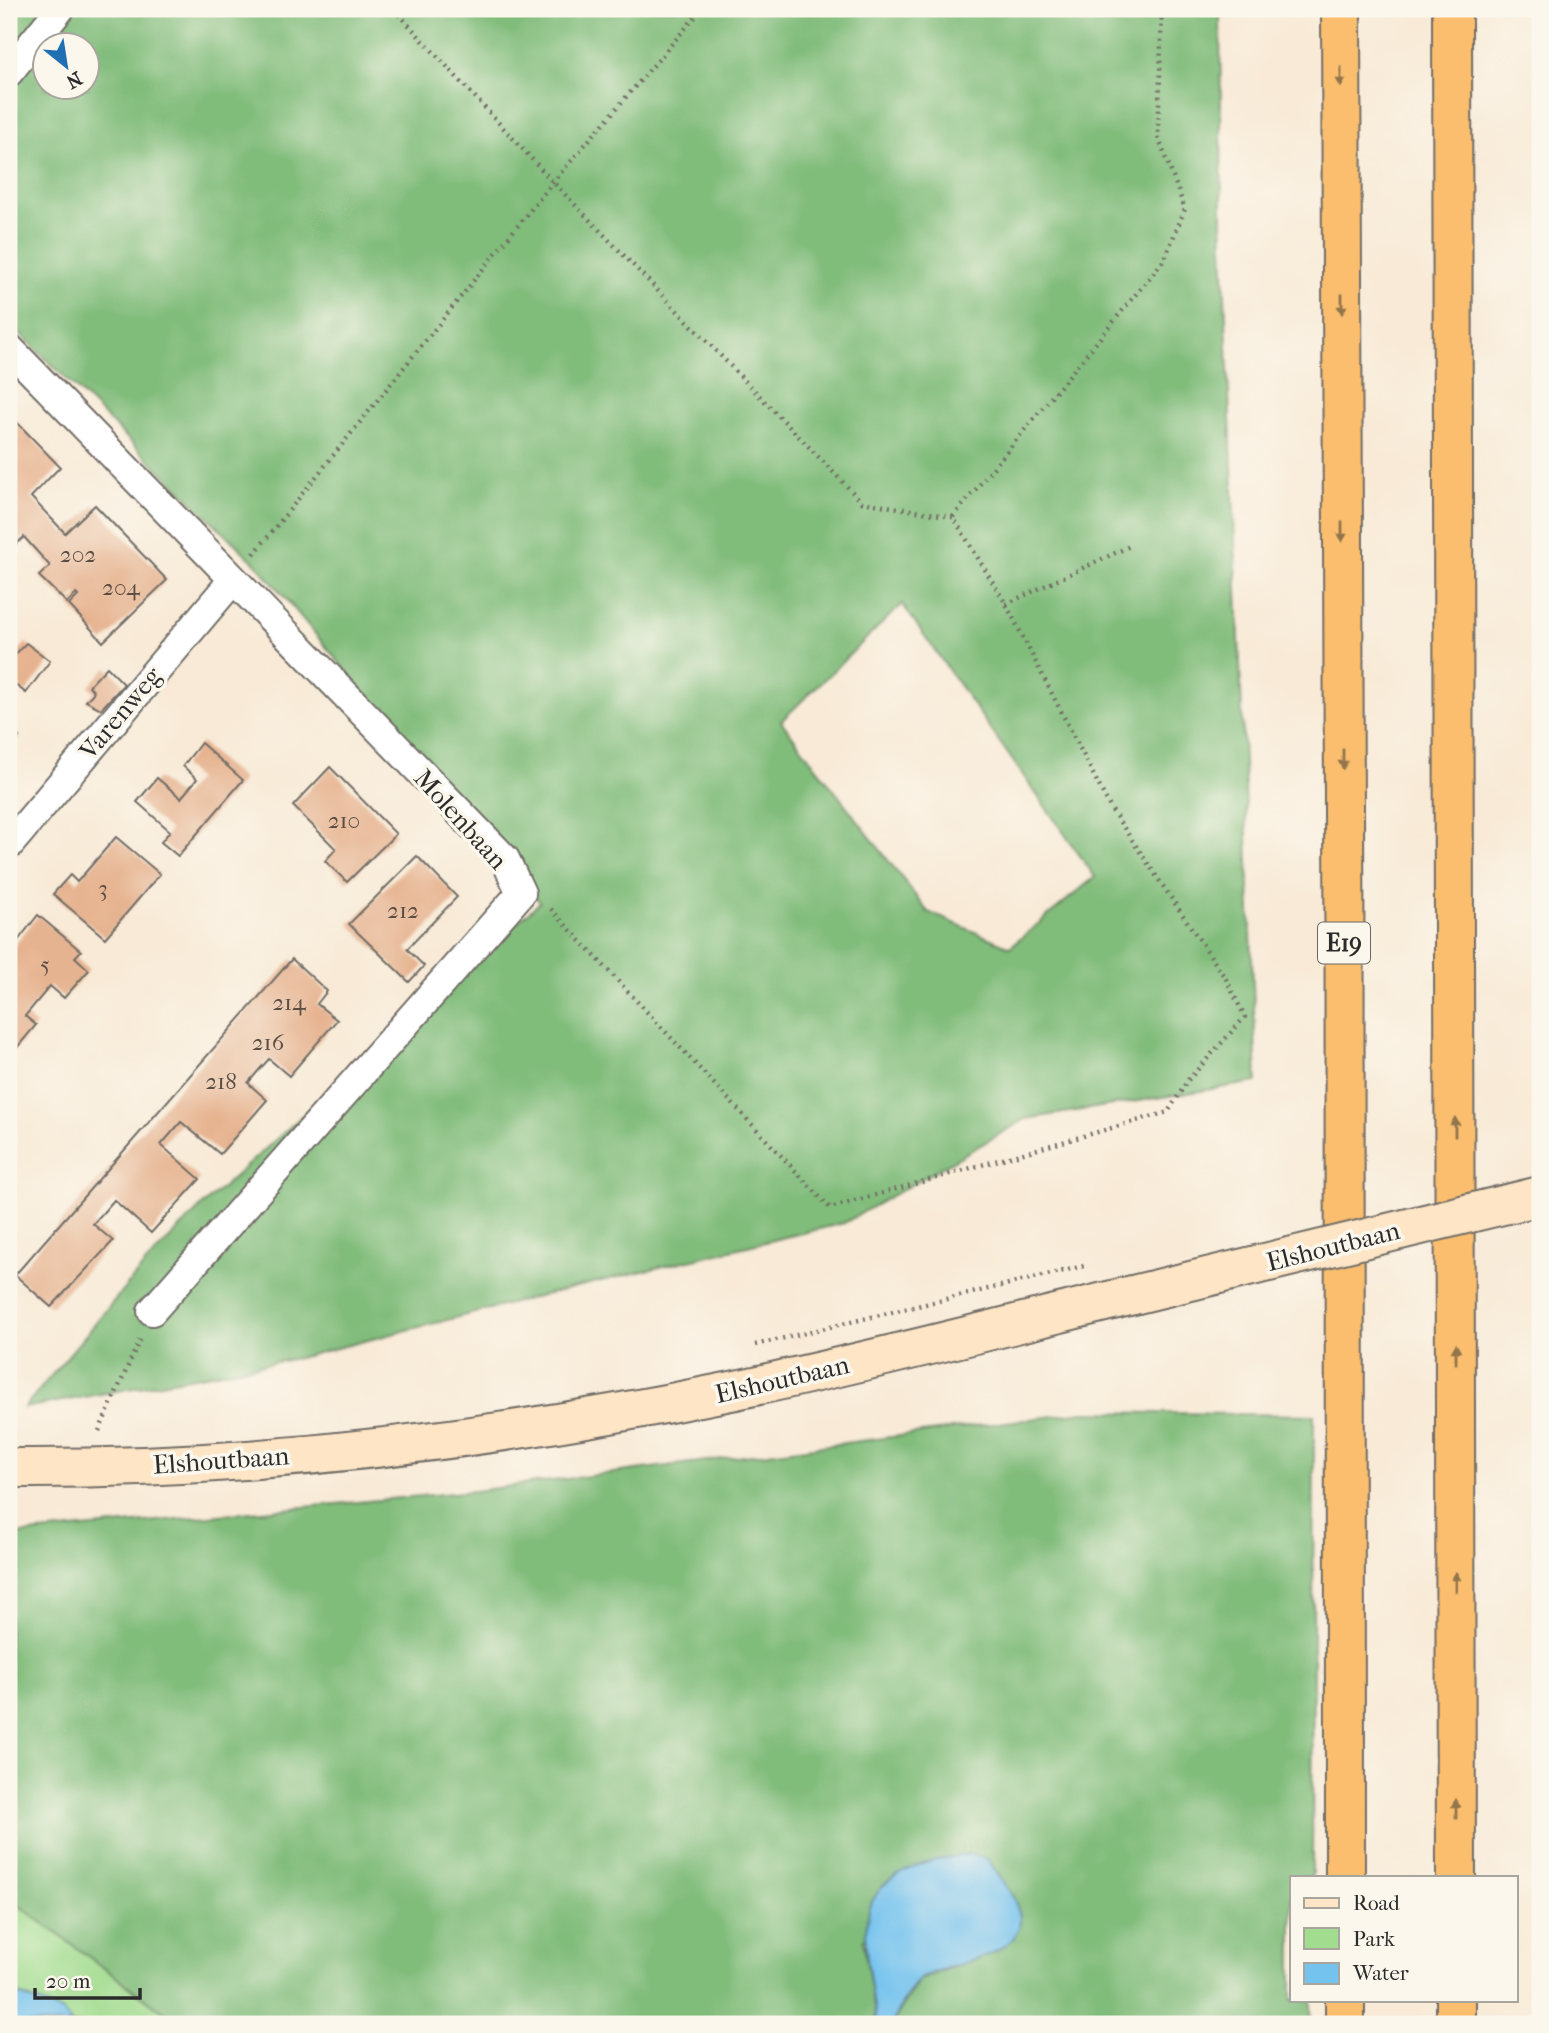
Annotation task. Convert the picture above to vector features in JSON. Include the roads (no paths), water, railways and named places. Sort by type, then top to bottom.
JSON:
[{"type":"highway","name":"E19","points":[[1341,9],[1343,825],[1348,1258],[1345,1876]]},
{"type":"highway","points":[[1452,9],[1456,1876]]},
{"type":"highway","points":[[1345,2002],[1345,2024]]},
{"type":"highway","points":[[1457,2002],[1457,2024]]},
{"type":"main road","name":"Elshoutbaan","points":[[9,1468],[83,1469],[261,1458],[531,1427],[728,1392],[1540,1196]]},
{"type":"street","points":[[9,72],[60,9]]},
{"type":"street","name":"Molenbaan","points":[[9,348],[232,581],[505,859],[521,893],[152,1311]]},
{"type":"street","name":"Varenweg","points":[[9,845],[232,581]]},
{"type":"water","points":[[970,1854],[988,1859],[1013,1897],[1020,1921],[1016,1935],[991,1953],[927,1975],[909,1991],[892,2024],[877,2024],[867,1957],[866,1930],[870,1908],[881,1889],[900,1874],[929,1862]]},
{"type":"water","points":[[9,1991],[63,2012],[72,2024],[9,2024]]}]
